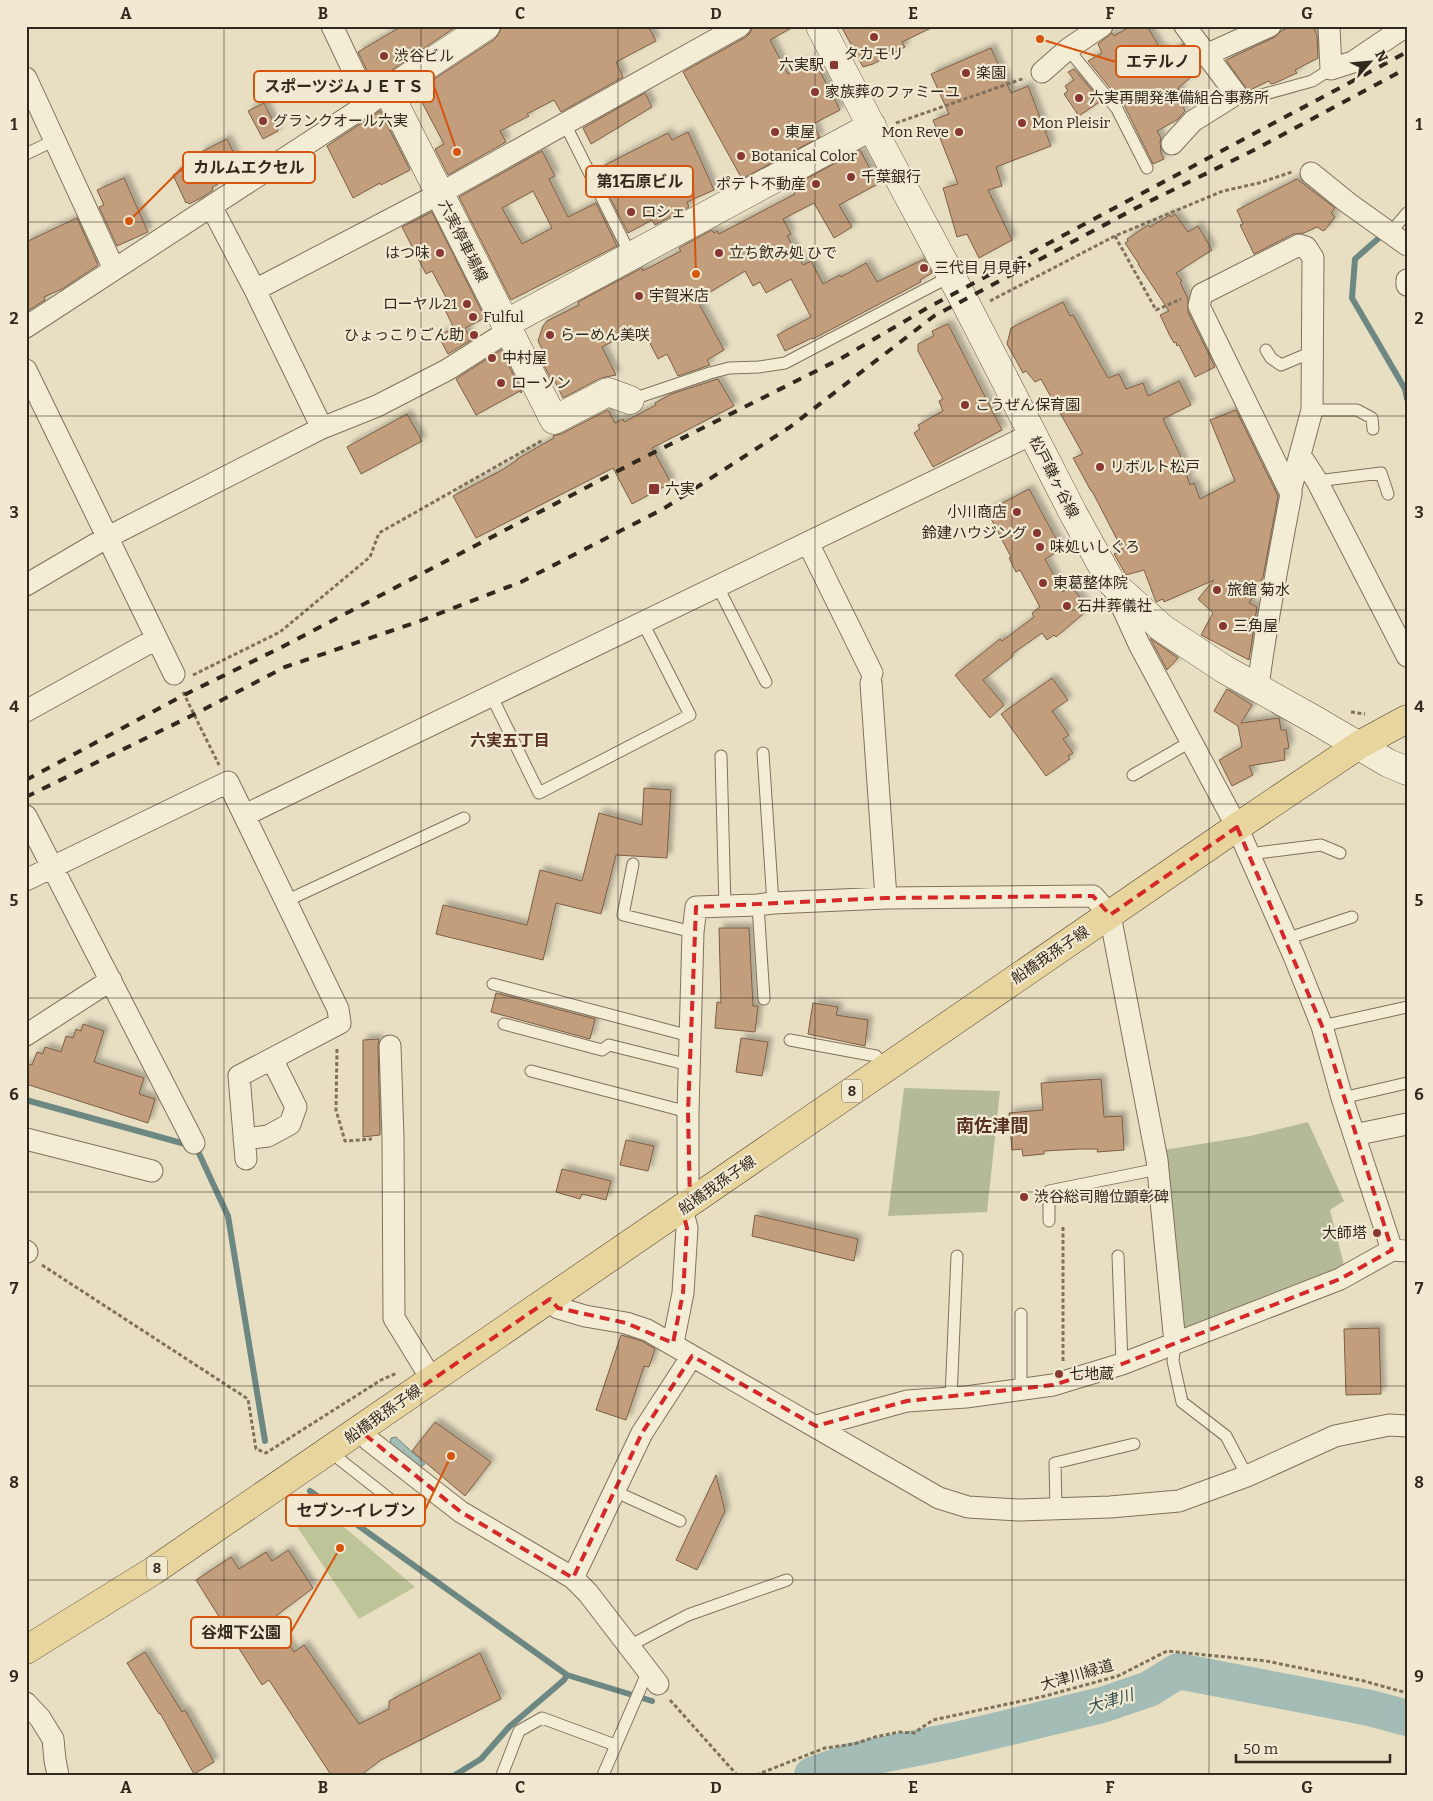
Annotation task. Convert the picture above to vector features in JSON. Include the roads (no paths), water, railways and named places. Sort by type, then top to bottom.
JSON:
[{"type":"main road","points":[[378,97],[486,26]]},
{"type":"main road","name":"松戸鎌ヶ谷線","points":[[820,26],[880,126],[951,276],[1073,513],[1111,582],[1162,628],[1224,670],[1258,687],[1388,763],[1407,771]]},
{"type":"main road","name":"六実停車場線","points":[[378,97],[439,194],[554,420],[608,392],[630,400]]},
{"type":"main road","points":[[507,328],[631,256],[880,126]]},
{"type":"main road","name":"船橋我孫子線","points":[[26,1650],[153,1571],[329,1451],[359,1430],[426,1371],[550,1299],[1237,827],[1359,746],[1407,719]]},
{"type":"street","points":[[26,327],[378,97],[332,26]]},
{"type":"street","points":[[255,290],[439,194],[740,26]]},
{"type":"street","points":[[1042,72],[1068,49],[1102,26]]},
{"type":"street","points":[[1172,144],[1193,121],[1236,94],[1208,54],[1185,26]]},
{"type":"street","points":[[1208,54],[1270,26]]},
{"type":"street","points":[[1329,26],[1331,69],[1353,62],[1406,26]]},
{"type":"street","points":[[26,78],[114,270]]},
{"type":"street","points":[[1311,174],[1407,245]]},
{"type":"street","points":[[211,206],[255,290],[322,428]]},
{"type":"street","points":[[1258,687],[1264,640],[1291,494],[1312,410],[1313,258],[1306,246],[1299,245],[1202,294],[1199,306],[1291,494]]},
{"type":"street","points":[[1407,280],[1407,285]]},
{"type":"street","points":[[26,585],[106,538],[322,428],[377,406],[447,370],[507,328]]},
{"type":"street","points":[[26,370],[156,639],[182,675]]},
{"type":"street","points":[[244,815],[1032,434]]},
{"type":"street","points":[[1300,455],[1317,481],[1407,656]]},
{"type":"street","points":[[808,543],[871,678],[886,898]]},
{"type":"street","points":[[816,1426],[908,1401],[951,1398],[1053,1385],[1063,1382],[1122,1364],[1340,1280],[1399,1251],[1354,1135],[1322,1026],[1286,939],[1237,827],[1130,627],[1111,582]]},
{"type":"street","points":[[26,711],[156,639]]},
{"type":"street","points":[[26,880],[228,782],[338,1009],[340,1022],[240,1076],[245,1149],[290,1124],[296,1107],[272,1059]]},
{"type":"street","points":[[26,816],[194,1143]]},
{"type":"street","points":[[672,1344],[683,1293],[687,1228],[689,1065],[693,932],[696,907],[886,898],[1093,896],[1110,915],[1158,1169],[1175,1343]]},
{"type":"street","points":[[26,1035],[111,980]]},
{"type":"street","points":[[390,1046],[393,1138],[394,1318],[426,1371]]},
{"type":"street","points":[[1354,1135],[1407,1124]]},
{"type":"street","points":[[26,1139],[152,1171]]},
{"type":"street","points":[[550,1299],[558,1308],[585,1316],[626,1323],[647,1330],[939,1498],[968,1507],[1019,1510],[1056,1509],[1180,1501],[1247,1476],[1335,1436],[1389,1425],[1407,1426]]},
{"type":"street","points":[[573,1578],[642,1433],[692,1356]]},
{"type":"street","points":[[359,1430],[370,1441],[461,1512],[573,1578],[588,1593],[653,1677]]},
{"type":"street","points":[[26,1702],[40,1718],[53,1739],[54,1760],[58,1775]]},
{"type":"lane","points":[[1068,49],[1117,109],[1147,168]]},
{"type":"lane","points":[[1236,94],[1247,99],[1312,81],[1331,69]]},
{"type":"lane","points":[[565,124],[631,256]]},
{"type":"lane","points":[[26,154],[55,140]]},
{"type":"lane","points":[[1390,233],[1407,213]]},
{"type":"lane","points":[[630,400],[710,372],[729,368],[758,367],[785,363],[951,276]]},
{"type":"lane","points":[[1266,350],[1271,358],[1281,365],[1312,352]]},
{"type":"lane","points":[[1312,410],[1357,410],[1372,418],[1374,429]]},
{"type":"lane","points":[[1317,481],[1381,473],[1388,494]]},
{"type":"lane","points":[[718,587],[766,682]]},
{"type":"lane","points":[[491,695],[539,793],[690,715],[643,623]]},
{"type":"lane","points":[[1133,775],[1190,742]]},
{"type":"lane","points":[[763,753],[764,999]]},
{"type":"lane","points":[[721,756],[725,907]]},
{"type":"lane","points":[[286,901],[464,818]]},
{"type":"lane","points":[[1249,854],[1321,845],[1340,853]]},
{"type":"lane","points":[[633,864],[623,915],[693,932]]},
{"type":"lane","points":[[1286,939],[1352,917]]},
{"type":"lane","points":[[493,984],[690,1036]]},
{"type":"lane","points":[[1322,1026],[1407,1007]]},
{"type":"lane","points":[[504,1024],[602,1050],[609,1045],[689,1065]]},
{"type":"lane","points":[[790,1040],[876,1056],[885,1068]]},
{"type":"lane","points":[[531,1071],[688,1112]]},
{"type":"lane","points":[[1342,1098],[1407,1083]]},
{"type":"lane","points":[[1049,1220],[1049,1191],[1158,1169]]},
{"type":"lane","points":[[951,1398],[956,1256]]},
{"type":"lane","points":[[1118,1256],[1122,1364]]},
{"type":"lane","points":[[1021,1314],[1021,1389]]},
{"type":"lane","points":[[1175,1343],[1173,1361],[1182,1402],[1226,1436],[1247,1476]]},
{"type":"lane","points":[[1056,1509],[1055,1463],[1134,1444]]},
{"type":"lane","points":[[329,1451],[406,1511]]},
{"type":"lane","points":[[614,1491],[680,1521]]},
{"type":"lane","points":[[629,1646],[688,1616],[787,1580]]},
{"type":"lane","points":[[603,1775],[636,1697],[653,1677]]},
{"type":"lane","points":[[502,1775],[519,1731],[542,1718],[615,1745]]},
{"type":"water","points":[[396,1437],[425,1464],[419,1468],[390,1445],[391,1438]]},
{"type":"waterway","points":[[1380,237],[1355,259],[1352,298],[1405,389],[1407,399]]},
{"type":"waterway","points":[[26,1100],[196,1147],[228,1216],[265,1441]]},
{"type":"waterway","points":[[310,1491],[567,1675],[652,1701]]},
{"type":"waterway","name":"大津川","points":[[812,1775],[851,1761],[956,1740],[1102,1705],[1149,1689],[1178,1671],[1370,1708],[1407,1718]]},
{"type":"waterway","points":[[455,1775],[481,1759],[509,1727],[564,1680],[567,1675]]},
{"type":"railway","points":[[26,780],[184,695],[280,648],[635,462],[840,359],[929,307],[1407,52]]},
{"type":"railway","points":[[26,797],[195,714],[285,667],[420,621],[521,582],[663,509],[790,427],[934,316],[1136,208],[1252,151],[1407,68]]},
{"type":"place","name":"タカモリ","points":[[874,37]]},
{"type":"place","name":"エテルノ","points":[[1040,39]]},
{"type":"place","name":"渋谷ビル","points":[[384,56]]},
{"type":"place","name":"六実駅","points":[[834,65]]},
{"type":"place","name":"楽園","points":[[966,73]]},
{"type":"place","name":"家族葬のファミーユ","points":[[815,92]]},
{"type":"place","name":"六実再開発準備組合事務所","points":[[1079,98]]},
{"type":"place","name":"グランクオール六実","points":[[263,121]]},
{"type":"place","name":"Mon Pleisir","points":[[1022,123]]},
{"type":"place","name":"東屋","points":[[775,132]]},
{"type":"place","name":"Mon Reve","points":[[959,132]]},
{"type":"place","name":"スポーツジムＪＥＴＳ","points":[[457,152]]},
{"type":"place","name":"Botanical Color","points":[[741,156]]},
{"type":"place","name":"千葉銀行","points":[[851,177]]},
{"type":"place","name":"ポテト不動産","points":[[816,184]]},
{"type":"place","name":"ロシェ","points":[[631,212]]},
{"type":"place","name":"カルムエクセル","points":[[129,221]]},
{"type":"place","name":"はつ味","points":[[440,253]]},
{"type":"place","name":"立ち飲み処 ひで","points":[[719,253]]},
{"type":"place","name":"三代目 月見軒","points":[[924,268]]},
{"type":"place","name":"第1石原ビル","points":[[696,274]]},
{"type":"place","name":"宇賀米店","points":[[639,296]]},
{"type":"place","name":"ローヤル21","points":[[467,304]]},
{"type":"place","name":"Fulful","points":[[473,317]]},
{"type":"place","name":"ひょっこりごん助","points":[[474,335]]},
{"type":"place","name":"らーめん美咲","points":[[550,335]]},
{"type":"place","name":"中村屋","points":[[492,358]]},
{"type":"place","name":"ローソン","points":[[501,383]]},
{"type":"place","name":"こうぜん保育園","points":[[965,405]]},
{"type":"place","name":"リボルト松戸","points":[[1100,467]]},
{"type":"place","name":"六実","points":[[654,489]]},
{"type":"place","name":"小川商店","points":[[1017,512]]},
{"type":"place","name":"鈴建ハウジング","points":[[1037,533]]},
{"type":"place","name":"味処いしぐろ","points":[[1040,547]]},
{"type":"place","name":"東葛整体院","points":[[1043,583]]},
{"type":"place","name":"旅館 菊水","points":[[1217,590]]},
{"type":"place","name":"石井葬儀社","points":[[1067,606]]},
{"type":"place","name":"三角屋","points":[[1223,626]]},
{"type":"place","name":"渋谷総司贈位顕彰碑","points":[[1024,1197]]},
{"type":"place","name":"大師塔","points":[[1377,1233]]},
{"type":"place","name":"七地蔵","points":[[1059,1374]]},
{"type":"place","name":"セブン-イレブン","points":[[451,1456]]},
{"type":"place","name":"谷畑下公園","points":[[340,1548]]},
{"type":"district","name":"六実五丁目","points":[[510,740]]},
{"type":"district","name":"南佐津間","points":[[992,1126]]}]
